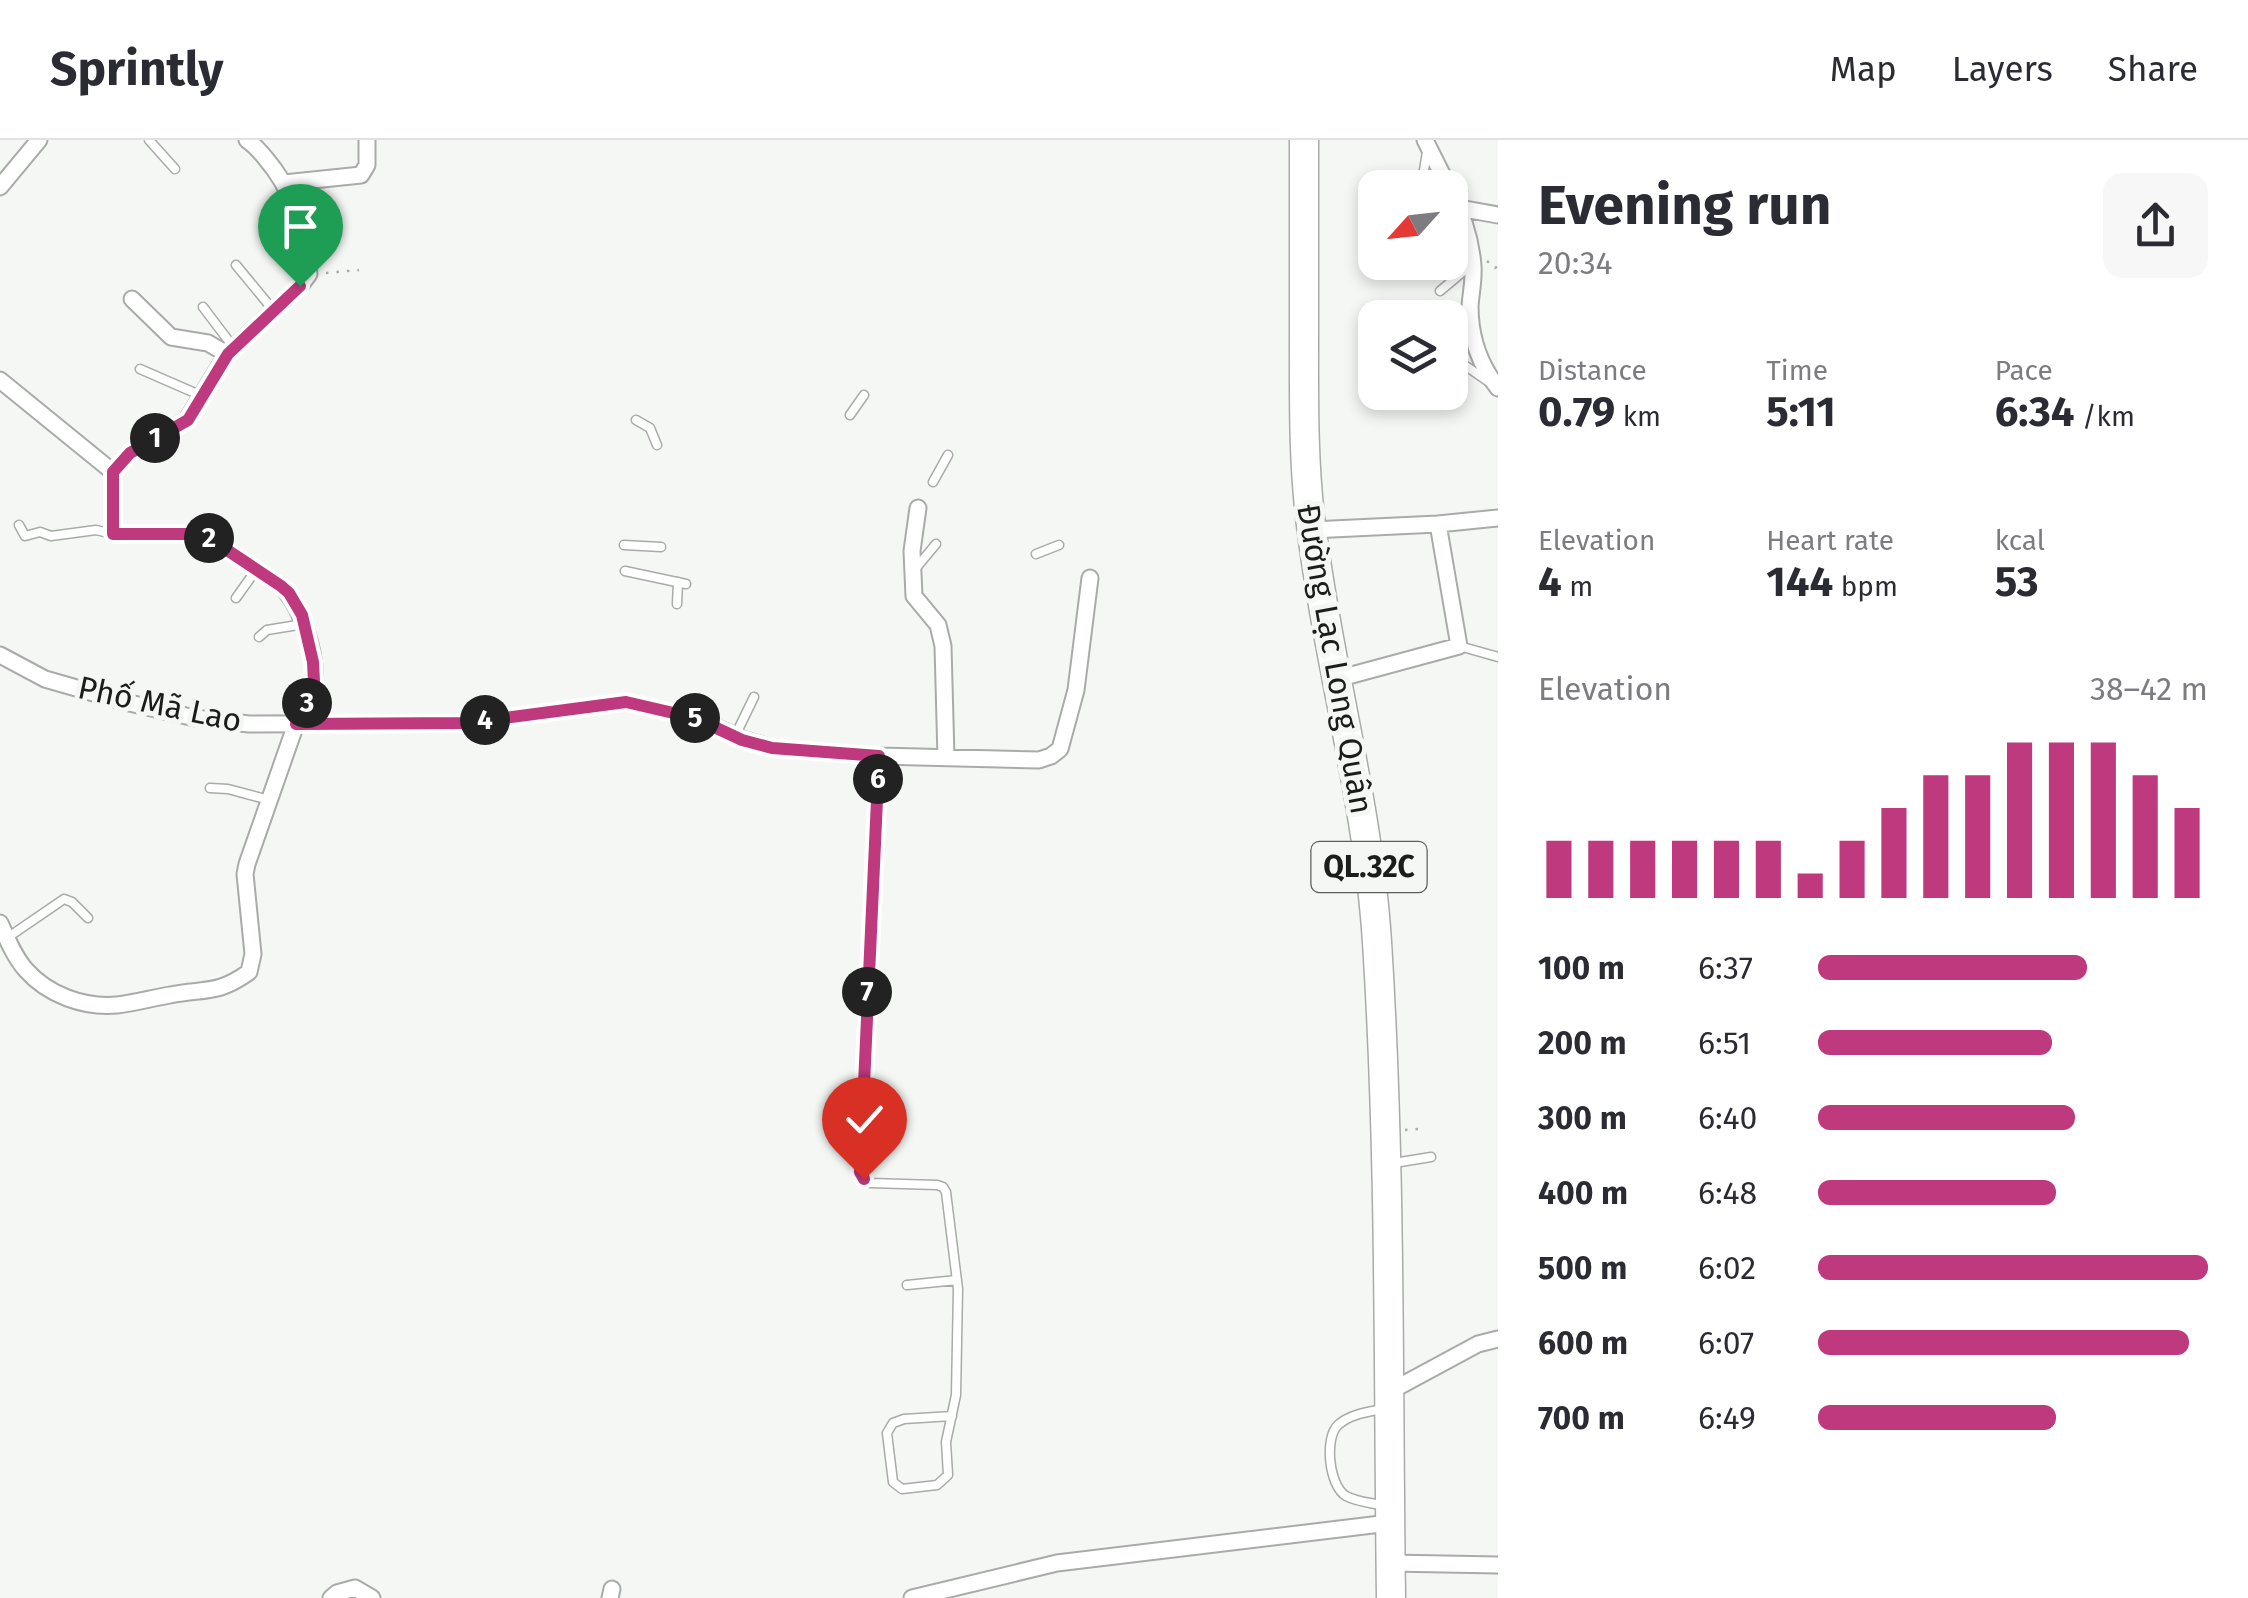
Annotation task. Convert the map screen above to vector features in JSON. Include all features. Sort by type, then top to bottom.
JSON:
[{"type":"highway","name":"Đường Lạc Long Quân","points":[[1304,140],[1305,447],[1312,530],[1371,876],[1376,941],[1385,1164],[1391,1598]]},
{"type":"street","points":[[0,187],[39,140]]},
{"type":"street","points":[[284,183],[361,175],[367,165],[368,141]]},
{"type":"street","points":[[3,931],[26,970],[50,990],[76,1002],[112,1006],[215,990],[249,972],[252,954],[246,864],[314,682],[302,615],[289,593],[209,538],[198,534],[113,534],[113,472],[130,453],[188,420],[231,351],[309,274],[299,215],[284,183],[254,142]]},
{"type":"street","points":[[1427,143],[1439,170]]},
{"type":"street","points":[[1468,206],[1498,215]]},
{"type":"street","points":[[1468,236],[1473,263],[1472,332],[1475,347],[1498,387]]},
{"type":"street","points":[[132,299],[171,337],[231,351]]},
{"type":"street","points":[[0,380],[113,472]]},
{"type":"street","points":[[918,508],[912,551],[915,600],[938,625],[943,646],[946,758]]},
{"type":"street","points":[[1312,530],[1498,518]]},
{"type":"street","points":[[1336,678],[1459,646],[1438,524]]},
{"type":"street","points":[[734,736],[772,748],[879,756],[1039,760],[1052,756],[1060,749],[1076,690],[1090,578]]},
{"type":"street","name":"Phố Mã Lao","points":[[0,655],[45,678],[195,718],[250,724],[466,723],[626,702],[695,718],[734,736]]},
{"type":"street","points":[[1389,1400],[1478,1344],[1498,1339]]},
{"type":"street","points":[[912,1598],[1057,1563],[1389,1515]]},
{"type":"street","points":[[1390,1563],[1498,1564]]},
{"type":"street","points":[[331,1598],[355,1588],[372,1598]]},
{"type":"lane","points":[[149,140],[175,169]]},
{"type":"lane","points":[[1423,170],[1427,143]]},
{"type":"lane","points":[[1440,291],[1473,263]]},
{"type":"lane","points":[[236,265],[274,311]]},
{"type":"lane","points":[[203,308],[231,351]]},
{"type":"lane","points":[[1468,368],[1498,387]]},
{"type":"lane","points":[[140,369],[202,396]]},
{"type":"lane","points":[[850,415],[864,395]]},
{"type":"lane","points":[[636,420],[650,428],[658,446]]},
{"type":"lane","points":[[933,482],[948,455]]},
{"type":"lane","points":[[19,525],[25,536],[83,530],[113,534]]},
{"type":"lane","points":[[624,544],[661,547]]},
{"type":"lane","points":[[913,571],[936,544]]},
{"type":"lane","points":[[1036,554],[1059,545]]},
{"type":"lane","points":[[236,598],[256,570]]},
{"type":"lane","points":[[625,571],[682,583],[677,604]]},
{"type":"lane","points":[[258,637],[267,630],[304,624]]},
{"type":"lane","points":[[1459,646],[1498,657]]},
{"type":"lane","points":[[734,736],[754,697]]},
{"type":"lane","points":[[879,756],[860,1172],[870,1183],[943,1187],[957,1280],[956,1396],[952,1416],[946,1442],[948,1475],[937,1485],[897,1487],[892,1482],[887,1433],[893,1423],[952,1416]]},
{"type":"lane","points":[[210,788],[269,800]]},
{"type":"lane","points":[[3,931],[64,899],[88,918]]},
{"type":"lane","points":[[1385,1164],[1431,1158]]},
{"type":"lane","points":[[908,1285],[957,1280]]},
{"type":"lane","points":[[1389,1400],[1347,1418],[1333,1430],[1330,1447],[1334,1481],[1341,1492],[1389,1515]]},
{"type":"path","points":[[309,274],[359,270]]},
{"type":"route","points":[[300,286],[228,354],[188,420],[130,453],[113,472],[113,534],[198,534],[289,593],[302,615],[313,662],[314,682],[296,724],[466,723],[626,702],[695,718],[742,740],[772,748],[879,756],[860,1172],[864,1179]]}]
